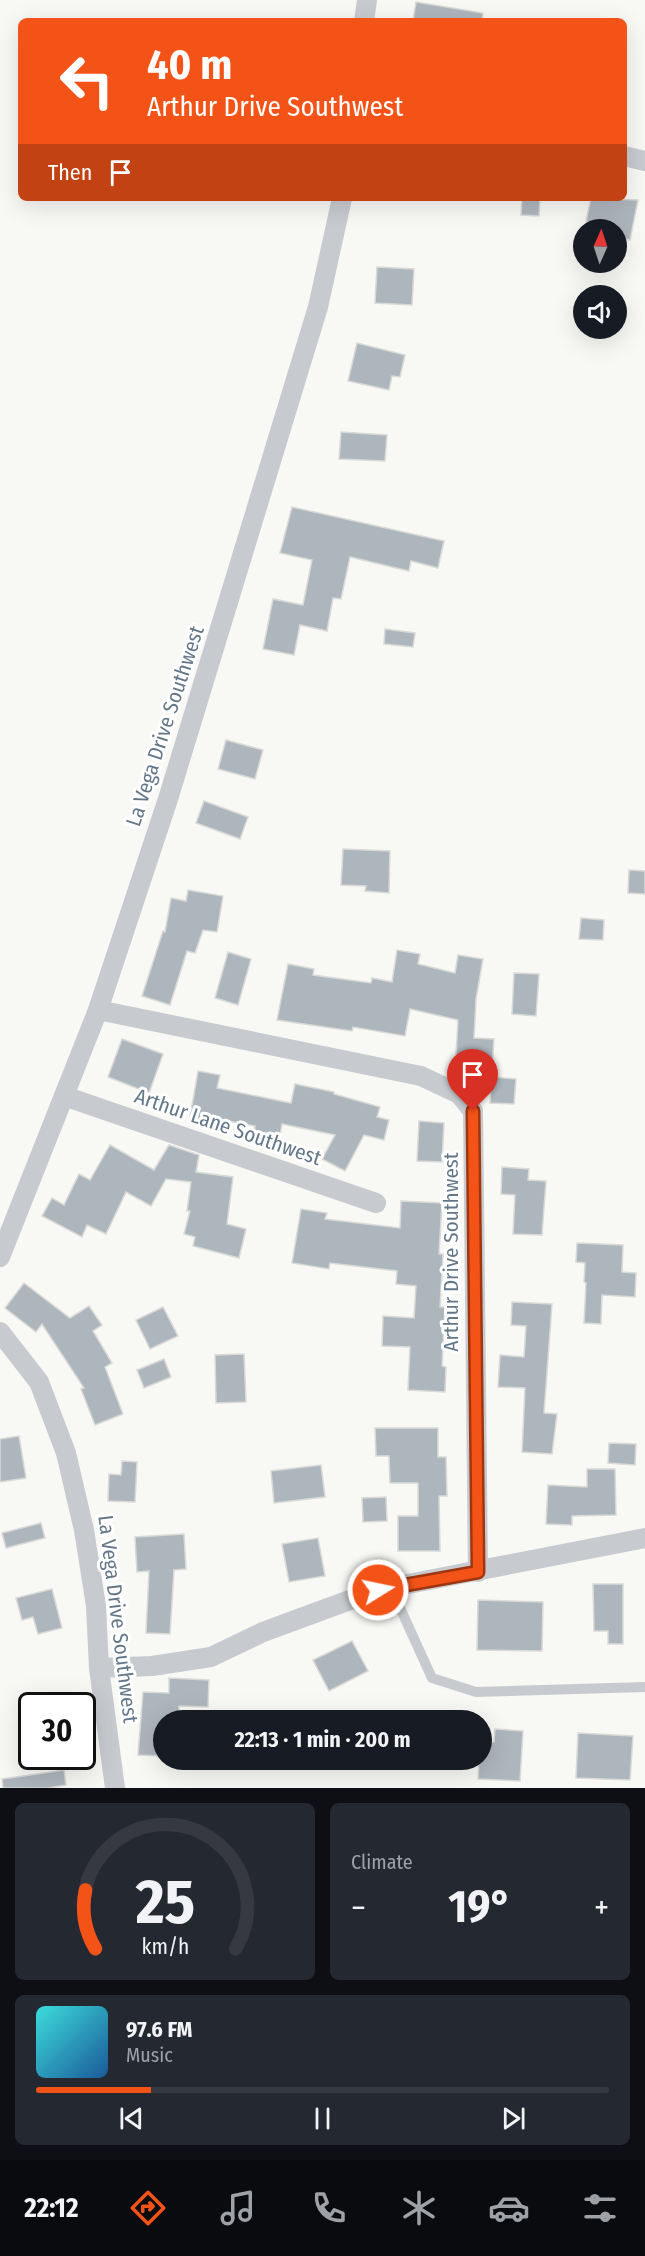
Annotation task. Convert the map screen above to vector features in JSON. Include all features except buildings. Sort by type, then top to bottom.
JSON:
[{"type":"street","points":[[364,18],[367,0]]},
{"type":"street","points":[[627,157],[645,161]]},
{"type":"street","name":"La Vega Drive Southwest","points":[[0,1257],[98,1010],[168,800],[318,307],[341,201]]},
{"type":"street","name":"Arthur Drive Southwest","points":[[98,1010],[421,1076],[459,1094],[473,1111],[478,1572]]},
{"type":"street","name":"Arthur Lane Southwest","points":[[64,1096],[376,1203]]},
{"type":"street","name":"La Vega Drive Southwest","points":[[0,1332],[39,1382],[66,1453],[84,1530],[96,1606],[99,1668],[115,1788]]},
{"type":"street","points":[[99,1668],[152,1666],[210,1657],[263,1632],[378,1590],[645,1538]]},
{"type":"lane","points":[[391,1588],[432,1678],[476,1692],[645,1687]]},
{"type":"route","points":[[378,1590],[478,1572],[473,1111]]}]
